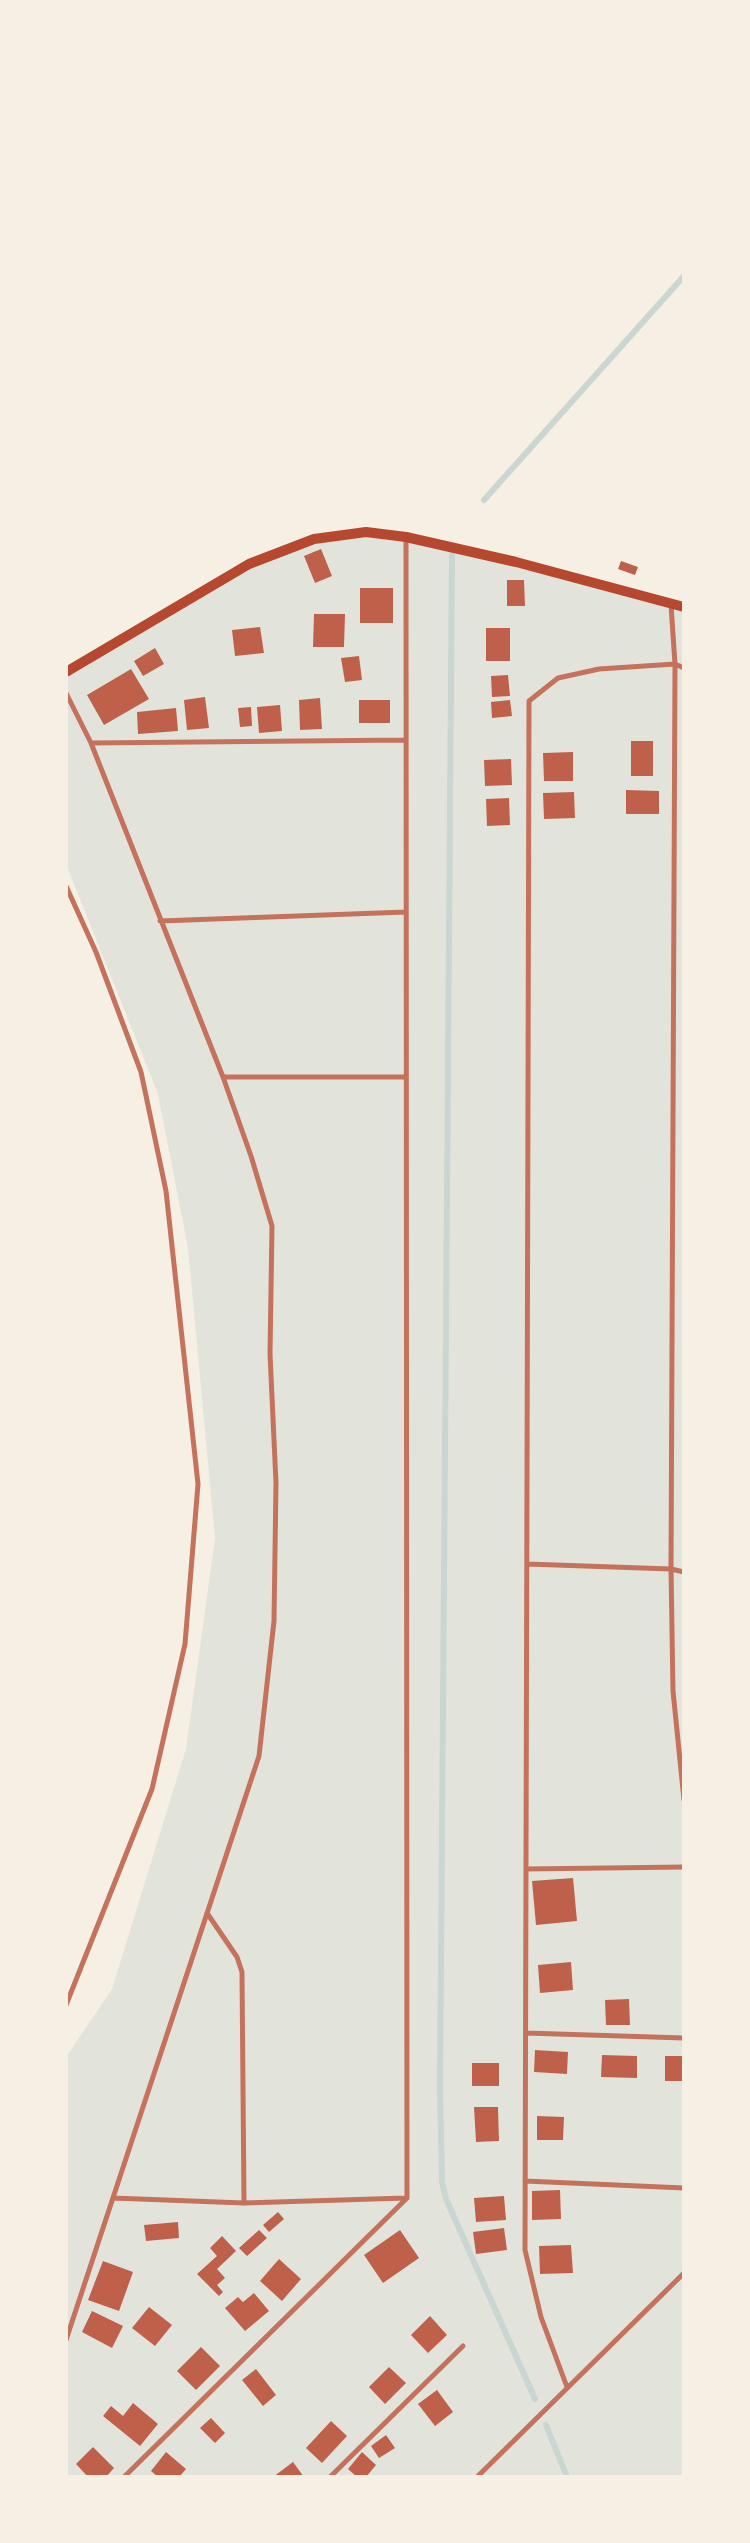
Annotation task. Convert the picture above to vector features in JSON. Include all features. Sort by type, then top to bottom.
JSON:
[{"type":"main road","points":[[66,672],[249,564],[314,539],[366,532],[406,537],[516,562],[671,605],[684,606]]},
{"type":"street","points":[[124,2477],[407,2198],[406,537]]},
{"type":"street","points":[[671,605],[675,664],[671,1569],[673,1691],[684,1800]]},
{"type":"street","points":[[567,2386],[541,2317],[525,2250],[529,701],[558,678],[599,669],[675,664],[684,668]]},
{"type":"street","points":[[66,693],[91,743],[223,1076],[251,1156],[272,1226],[270,1354],[276,1482],[274,1621],[259,1756],[66,2340]]},
{"type":"street","points":[[91,743],[406,740]]},
{"type":"street","points":[[66,886],[96,952],[141,1072],[166,1191],[198,1484],[185,1644],[152,1789],[66,2005]]},
{"type":"street","points":[[160,921],[406,912]]},
{"type":"street","points":[[223,1076],[406,1077]]},
{"type":"street","points":[[527,1564],[671,1569],[684,1572]]},
{"type":"street","points":[[526,1869],[684,1867]]},
{"type":"street","points":[[207,1913],[237,1957],[242,1972],[244,2203]]},
{"type":"street","points":[[526,2032],[684,2038]]},
{"type":"street","points":[[525,2181],[684,2188]]},
{"type":"street","points":[[113,2198],[244,2203],[407,2198]]},
{"type":"street","points":[[478,2477],[567,2386],[684,2273]]},
{"type":"street","points":[[330,2477],[463,2346]]},
{"type":"shaded area","points":[[366,532],[684,607],[684,2477],[66,2477],[66,2057],[112,1989],[186,1749],[215,1538],[188,1248],[158,1094],[66,864],[66,672],[249,564],[314,539]]},
{"type":"building","points":[[321,549],[332,576],[315,583],[304,556]]},
{"type":"building","points":[[621,561],[638,567],[635,575],[618,569]]},
{"type":"building","points":[[507,580],[524,580],[525,606],[507,606]]},
{"type":"building","points":[[360,588],[393,588],[393,623],[360,623]]},
{"type":"building","points":[[314,614],[345,614],[344,647],[313,647]]},
{"type":"building","points":[[260,627],[264,653],[235,656],[232,630]]},
{"type":"building","points":[[486,628],[510,628],[510,661],[486,661]]},
{"type":"building","points":[[155,648],[164,664],[143,676],[134,661]]},
{"type":"building","points":[[359,656],[362,680],[345,682],[341,658]]},
{"type":"building","points":[[131,669],[149,699],[104,725],[87,695]]},
{"type":"building","points":[[508,675],[510,696],[492,697],[491,676]]},
{"type":"building","points":[[205,697],[209,728],[187,730],[184,700]]},
{"type":"building","points":[[320,698],[322,729],[300,730],[299,700]]},
{"type":"building","points":[[359,700],[390,700],[390,723],[359,723]]},
{"type":"building","points":[[510,700],[512,716],[492,718],[491,702]]},
{"type":"building","points":[[280,705],[282,731],[259,733],[257,707]]},
{"type":"building","points":[[251,707],[252,726],[240,727],[238,708]]},
{"type":"building","points":[[176,708],[178,731],[138,734],[137,712]]},
{"type":"building","points":[[631,741],[653,741],[653,776],[631,776]]},
{"type":"building","points":[[573,752],[573,781],[544,781],[543,753]]},
{"type":"building","points":[[511,759],[512,785],[485,786],[484,760]]},
{"type":"building","points":[[626,790],[659,791],[659,814],[626,814]]},
{"type":"building","points":[[574,792],[575,818],[544,819],[543,793]]},
{"type":"building","points":[[509,798],[510,825],[487,826],[486,799]]},
{"type":"building","points":[[573,1878],[577,1921],[536,1925],[532,1881]]},
{"type":"building","points":[[571,1962],[573,1990],[540,1993],[538,1965]]},
{"type":"building","points":[[629,1999],[630,2025],[606,2025],[605,2000]]},
{"type":"building","points":[[535,2050],[568,2052],[567,2074],[534,2072]]},
{"type":"building","points":[[602,2055],[637,2056],[637,2078],[601,2077]]},
{"type":"building","points":[[665,2056],[684,2056],[684,2081],[665,2081]]},
{"type":"building","points":[[472,2063],[499,2063],[499,2086],[472,2086]]},
{"type":"building","points":[[474,2107],[498,2107],[499,2141],[476,2142]]},
{"type":"building","points":[[537,2116],[564,2117],[563,2140],[537,2140]]},
{"type":"building","points":[[560,2190],[561,2219],[532,2220],[532,2191]]},
{"type":"building","points":[[504,2196],[506,2220],[476,2222],[474,2198]]},
{"type":"building","points":[[278,2212],[284,2219],[269,2232],[263,2225]]},
{"type":"building","points":[[178,2222],[179,2238],[146,2241],[144,2225]]},
{"type":"building","points":[[504,2228],[507,2250],[476,2254],[473,2232]]},
{"type":"building","points":[[259,2230],[267,2238],[247,2256],[239,2248]]},
{"type":"building","points":[[400,2230],[419,2258],[383,2283],[364,2255]]},
{"type":"building","points":[[222,2236],[236,2251],[217,2269],[225,2278],[217,2285],[223,2292],[219,2296],[197,2274],[217,2256],[210,2248]]},
{"type":"building","points":[[571,2245],[573,2273],[540,2274],[539,2246]]},
{"type":"building","points":[[279,2259],[301,2279],[282,2301],[260,2281]]},
{"type":"building","points":[[103,2261],[133,2272],[119,2311],[88,2300]]},
{"type":"building","points":[[254,2293],[269,2311],[245,2331],[225,2308],[238,2297],[243,2302]]},
{"type":"building","points":[[149,2307],[172,2325],[155,2346],[132,2328]]},
{"type":"building","points":[[92,2311],[123,2326],[112,2348],[82,2332]]},
{"type":"building","points":[[430,2316],[447,2335],[428,2353],[411,2335]]},
{"type":"building","points":[[201,2347],[220,2366],[196,2390],[177,2371]]},
{"type":"building","points":[[389,2367],[406,2383],[385,2404],[369,2387]]},
{"type":"building","points":[[256,2369],[276,2395],[263,2406],[242,2380]]},
{"type":"building","points":[[437,2390],[453,2412],[435,2426],[418,2404]]},
{"type":"building","points":[[133,2403],[158,2424],[140,2446],[103,2416],[111,2406],[123,2416]]},
{"type":"building","points":[[211,2418],[225,2433],[215,2443],[200,2428]]},
{"type":"building","points":[[331,2421],[347,2436],[322,2463],[306,2448]]},
{"type":"building","points":[[386,2435],[395,2448],[379,2458],[371,2446]]},
{"type":"building","points":[[93,2447],[114,2468],[106,2477],[88,2477],[76,2464]]},
{"type":"building","points":[[166,2452],[186,2469],[179,2477],[158,2477],[151,2471]]},
{"type":"building","points":[[362,2452],[376,2465],[366,2477],[357,2477],[348,2469]]},
{"type":"building","points":[[293,2462],[304,2477],[273,2477]]},
{"type":"waterway","points":[[484,500],[684,276]]},
{"type":"waterway","points":[[452,555],[440,2087],[442,2182],[446,2199],[535,2399]]},
{"type":"waterway","points":[[546,2425],[567,2477]]}]
